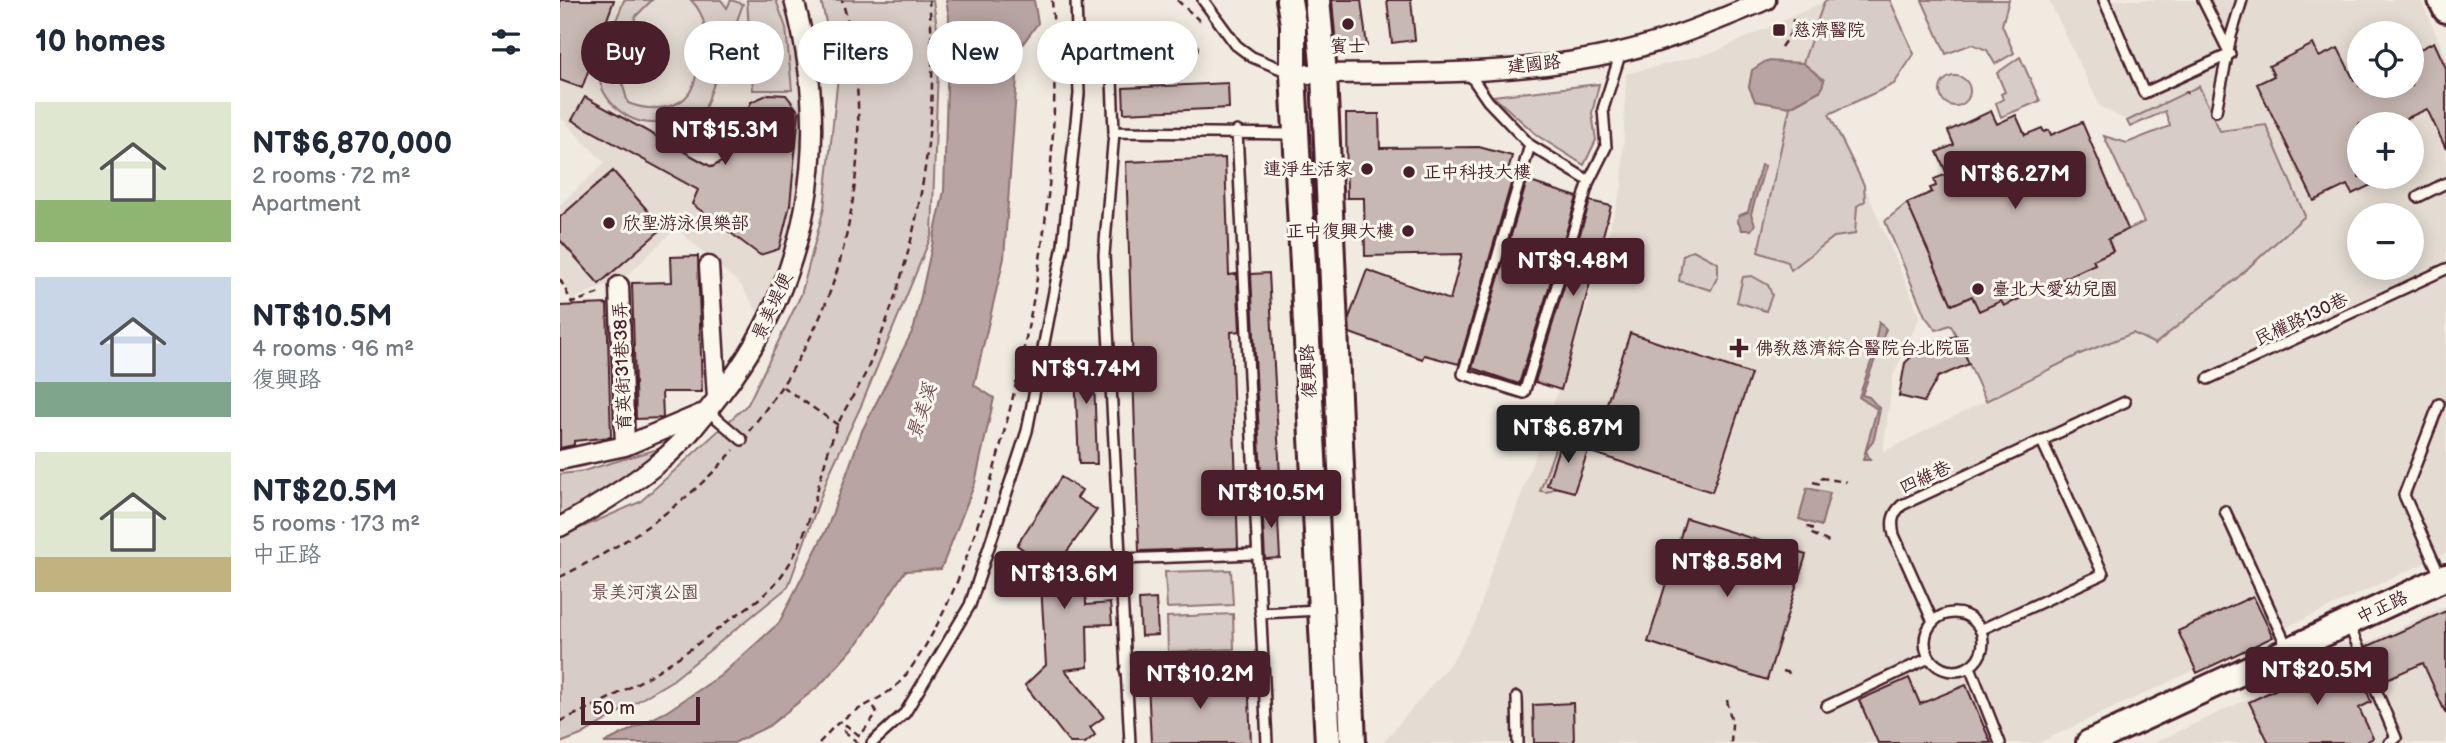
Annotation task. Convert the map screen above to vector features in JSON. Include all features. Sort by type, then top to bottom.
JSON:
[{"type":"main road","name":"復興路","points":[[1289,0],[1293,24],[1293,74],[1328,743]]},
{"type":"main road","name":"復興路","points":[[1317,0],[1324,74],[1353,743]]},
{"type":"main road","points":[[2441,0],[2446,10]]},
{"type":"main road","name":"中正路","points":[[2099,741],[2444,578]]},
{"type":"street","name":"景美堤便","points":[[560,527],[615,496],[663,460],[744,365],[780,296],[808,194],[812,109],[803,35],[794,0]]},
{"type":"street","name":"建國路","points":[[1293,74],[1467,71],[1547,64],[1621,52],[1690,31],[1766,0]]},
{"type":"street","points":[[560,460],[625,446],[712,405],[709,266]]},
{"type":"street","name":"育英街31巷38弄","points":[[619,286],[625,446]]},
{"type":"lane","points":[[872,743],[905,713],[970,605],[1027,431],[1065,232],[1079,94],[1076,0]]},
{"type":"lane","points":[[1203,0],[1236,44],[1252,57],[1293,74]]},
{"type":"lane","points":[[2104,0],[2144,93],[2230,54]]},
{"type":"lane","points":[[2203,0],[2230,54]]},
{"type":"lane","points":[[2216,111],[2230,54],[2231,36],[2242,0]]},
{"type":"lane","points":[[1530,145],[1463,374],[1524,393],[1589,181],[1606,147],[1603,109],[1621,52]]},
{"type":"lane","points":[[1467,71],[1488,101],[1530,145],[1589,181]]},
{"type":"lane","points":[[1112,84],[1114,132],[1104,255],[1130,743]]},
{"type":"lane","points":[[1114,132],[1237,131],[1262,135],[1296,134]]},
{"type":"lane","points":[[1237,131],[1266,743]]},
{"type":"lane","points":[[2418,197],[2446,183]]},
{"type":"lane","name":"民權路130巷","points":[[2208,380],[2446,269]]},
{"type":"lane","name":"四維巷","points":[[1933,622],[1894,535],[1891,523],[1895,511],[1902,505],[2125,402]]},
{"type":"lane","points":[[2439,404],[2404,495],[2444,578]]},
{"type":"lane","points":[[712,405],[742,440]]},
{"type":"lane","points":[[1980,630],[2103,574],[2042,441]]},
{"type":"lane","points":[[2225,510],[2289,650]]},
{"type":"lane","points":[[1121,559],[1255,554]]},
{"type":"lane","points":[[1260,613],[1321,610]]},
{"type":"lane","points":[[1959,614],[1975,622],[1980,630],[1983,646],[1970,667],[1952,671],[1943,669],[1929,658],[1925,639],[1933,622],[1941,616],[1959,614]]},
{"type":"lane","points":[[2348,623],[2396,737],[2389,743]]},
{"type":"lane","points":[[1827,706],[1929,658]]},
{"type":"lane","points":[[1125,670],[1263,665]]},
{"type":"lane","points":[[1970,667],[2000,743]]},
{"type":"lane","points":[[1517,697],[1518,743]]},
{"type":"path","points":[[560,721],[616,695],[679,660],[771,588],[800,545],[838,425],[869,366],[903,276],[928,159],[932,40],[929,0]]},
{"type":"path","points":[[819,743],[838,723],[872,704],[904,678],[942,615],[984,506],[1007,425],[1030,321],[1046,221],[1056,87],[1052,0]]},
{"type":"path","points":[[1781,47],[1790,34],[1794,16]]},
{"type":"path","points":[[560,279],[572,303],[619,286]]},
{"type":"path","points":[[783,387],[838,425]]},
{"type":"path","points":[[1813,482],[1820,484],[1822,478],[1846,482]]},
{"type":"path","points":[[1807,527],[1812,528],[1810,533],[1830,543]]},
{"type":"path","points":[[1783,671],[1793,674]]},
{"type":"path","points":[[1727,700],[1732,723],[1731,743]]},
{"type":"path","points":[[859,743],[843,730],[846,725],[860,736],[877,713],[872,704]]},
{"type":"shaded area","points":[[560,0],[791,0],[798,84],[801,84],[806,126],[797,207],[786,256],[762,319],[741,285],[676,228],[628,275],[571,300],[560,277],[560,205],[605,163],[560,117]]},
{"type":"shaded area","points":[[1828,0],[1890,0],[1914,54],[1894,84],[1828,114],[1864,185],[1920,316],[1893,376],[1883,452],[2080,354],[2133,333],[2155,344],[2236,280],[2305,216],[2220,132],[2187,92],[2127,121],[2100,106],[2049,0],[2421,0],[2446,57],[2446,553],[2038,743],[1383,743],[1453,660],[1476,621],[1493,565],[1507,535],[1583,320],[1622,187],[1626,74],[1715,52]]},
{"type":"shaded area","points":[[2446,606],[2446,743],[2154,743]]},
{"type":"green space","points":[[624,0],[652,0],[634,21],[616,21]]},
{"type":"green space","points":[[691,0],[721,0],[727,8],[731,0],[743,4],[737,21],[704,21]]},
{"type":"green space","points":[[747,0],[776,0],[784,21],[748,21]]},
{"type":"green space","name":"景美河濱公園","points":[[821,0],[933,0],[936,21],[927,21],[927,84],[937,84],[932,234],[861,406],[829,474],[788,587],[673,680],[581,735],[560,743],[560,537],[640,502],[748,404],[801,295],[824,208],[837,84],[913,84],[913,21],[826,21]]},
{"type":"green space","points":[[1890,0],[1914,54],[1894,84],[1829,114],[1864,185],[1865,201],[1857,206],[1855,234],[1834,237],[1791,270],[1788,262],[1758,252],[1790,107],[1821,90],[1824,80],[1803,63],[1824,2]]},
{"type":"green space","points":[[1922,0],[2009,0],[2002,25],[2014,53],[1995,64],[1987,50],[1972,44],[1946,54]]},
{"type":"green space","points":[[784,22],[792,90],[753,90],[753,84],[784,84]]},
{"type":"green space","points":[[2020,57],[2040,101],[2001,117],[1996,103],[2003,99],[2001,94],[2005,92],[1997,73]]},
{"type":"green space","points":[[1955,76],[1966,80],[1970,91],[1966,102],[1955,106],[1944,102],[1940,91],[1944,80]]},
{"type":"green space","points":[[601,84],[622,84],[628,103],[654,108],[680,102],[694,84],[714,84],[692,144],[675,137],[684,113],[657,123],[642,122],[622,113]]},
{"type":"green space","points":[[1599,84],[1592,113],[1596,140],[1584,165],[1538,136],[1493,96]]},
{"type":"green space","points":[[2199,86],[2220,131],[2266,125],[2305,216],[2236,279],[2155,344],[2133,333],[2080,354],[1986,401],[1953,329],[1950,325],[1936,330],[1925,316],[1885,221],[1907,203],[1952,305],[1973,296],[2001,300],[2004,306],[2095,264],[2093,260],[2113,251],[2108,239],[2144,222],[2104,136],[2127,143],[2170,126],[2165,111],[2130,127],[2127,121]]},
{"type":"green space","points":[[1693,250],[1718,263],[1718,276],[1711,290],[1679,281],[1683,255]]},
{"type":"green space","points":[[1752,276],[1768,285],[1772,295],[1766,311],[1737,302],[1743,277]]},
{"type":"green space","points":[[1561,432],[1572,434],[1571,440],[1562,438],[1548,484],[1557,487],[1547,492],[1540,491]]},
{"type":"green space","points":[[665,447],[600,496],[560,517],[560,474],[580,472]]},
{"type":"green space","points":[[1231,570],[1233,605],[1167,608],[1165,572]]},
{"type":"green space","points":[[1233,614],[1234,649],[1168,652],[1167,617]]},
{"type":"water","points":[[946,0],[1034,0],[1038,21],[1023,44],[1023,21],[949,21]]},
{"type":"water","points":[[1766,61],[1803,63],[1824,80],[1821,90],[1790,107],[1755,101],[1749,87],[1752,70]]},
{"type":"water","name":"景美溪","points":[[947,84],[1016,84],[1004,258],[974,385],[994,398],[975,483],[941,569],[905,571],[859,642],[820,685],[769,726],[734,743],[604,743],[666,712],[720,676],[779,623],[828,526],[862,431],[914,328],[944,191]]},
{"type":"water","points":[[1761,165],[1765,166],[1751,214],[1755,225],[1751,230],[1742,230],[1737,220],[1740,215],[1748,212]]},
{"type":"water","points":[[1879,322],[1886,329],[1862,395],[1869,397],[1880,409],[1874,439],[1866,451],[1870,460],[1863,460],[1877,409],[1859,397],[1872,359]]},
{"type":"water","points":[[1807,488],[1830,493],[1821,526],[1799,519]]},
{"type":"building","points":[[560,0],[614,0],[606,21],[581,21],[582,88],[560,80]]},
{"type":"building","name":"賓士","points":[[1332,0],[1361,0],[1367,46],[1336,46]]},
{"type":"building","points":[[1387,0],[1411,0],[1415,40],[1392,43]]},
{"type":"building","points":[[2434,42],[2446,68],[2446,149],[2427,109],[2420,112],[2347,112],[2347,185],[2314,201],[2257,84],[2274,76],[2269,66],[2313,44],[2319,57],[2338,48],[2347,66],[2347,98],[2424,98],[2424,47]]},
{"type":"building","points":[[1228,83],[1229,108],[1124,113],[1123,88]]},
{"type":"building","points":[[769,94],[786,95],[799,112],[790,205],[779,249],[760,255],[692,204],[698,190],[572,120],[585,97],[712,167],[725,160],[751,102]]},
{"type":"building","points":[[1991,111],[1997,124],[2016,115],[2025,135],[2042,128],[2044,132],[2049,130],[2051,135],[2082,122],[2128,229],[2108,239],[2113,251],[2093,260],[2095,264],[2004,306],[2001,301],[1979,311],[1972,296],[1952,305],[1907,203],[1932,192],[1930,188],[1936,186],[1934,179],[1947,174],[1937,152],[1954,145],[1948,131]]},
{"type":"building","points":[[1346,114],[1379,114],[1380,148],[1479,147],[1512,156],[1507,175],[1513,177],[1459,364],[1424,355],[1422,359],[1350,333],[1349,318],[1367,270],[1450,300],[1462,254],[1365,256],[1364,198],[1347,198]]},
{"type":"building","points":[[1225,158],[1229,275],[1237,274],[1240,331],[1231,332],[1238,548],[1139,551],[1126,162]]},
{"type":"building","name":"欣聖游泳俱樂部","points":[[613,171],[663,228],[599,284],[560,240],[560,217]]},
{"type":"building","points":[[1527,181],[1577,197],[1519,384],[1472,368]]},
{"type":"building","points":[[2349,189],[2363,189],[2352,194]]},
{"type":"building","points":[[1590,201],[1611,206],[1561,390],[1535,382]]},
{"type":"building","points":[[698,256],[702,392],[662,392],[663,418],[636,419],[632,283],[672,282],[671,257]]},
{"type":"building","points":[[1269,273],[1280,476],[1261,477],[1251,274]]},
{"type":"building","points":[[607,304],[611,437],[574,441],[574,445],[560,448],[560,306]]},
{"type":"building","points":[[1630,333],[1751,374],[1712,492],[1591,452]]},
{"type":"building","points":[[1957,336],[1969,364],[1938,377],[1924,402],[1899,396],[1905,363],[1924,344]]},
{"type":"building","points":[[1093,349],[1097,464],[1079,464],[1074,350]]},
{"type":"building","points":[[1562,438],[1590,445],[1574,492],[1547,485]]},
{"type":"building","points":[[1061,477],[1082,490],[1077,498],[1097,510],[1063,557],[1085,555],[1086,605],[1110,603],[1112,624],[1087,625],[1088,667],[1065,670],[1104,717],[1090,727],[1095,735],[1085,743],[1070,743],[1025,685],[1046,665],[1040,570],[1032,570],[1032,556],[1017,545]]},
{"type":"building","points":[[1277,502],[1280,558],[1265,559],[1262,503]]},
{"type":"building","points":[[1686,518],[1806,555],[1767,680],[1648,642]]},
{"type":"building","points":[[2253,596],[2273,637],[2197,673],[2178,631]]},
{"type":"building","points":[[1156,599],[1158,635],[1141,636],[1139,600]]},
{"type":"building","points":[[2446,611],[2446,714],[2423,663],[2380,682],[2366,647]]},
{"type":"building","points":[[2353,653],[2371,702],[2359,708],[2373,738],[2364,743],[2269,743],[2249,702]]},
{"type":"building","points":[[1248,677],[1251,743],[1151,743],[1148,682]]},
{"type":"building","points":[[1909,678],[1920,704],[1966,685],[1991,743],[1878,743],[1859,700]]},
{"type":"building","points":[[1573,703],[1574,743],[1534,743],[1533,705]]},
{"type":"place","name":"賓士","points":[[1348,24]]},
{"type":"place","name":"慈濟醫院","points":[[1779,30]]},
{"type":"place","name":"連淨生活家","points":[[1367,169]]},
{"type":"place","name":"正中科技大樓","points":[[1409,172]]},
{"type":"place","name":"欣聖游泳俱樂部","points":[[609,223]]},
{"type":"place","name":"正中復興大樓","points":[[1408,231]]},
{"type":"place","name":"臺北大愛幼兒園","points":[[1978,289]]},
{"type":"place","name":"佛教慈濟綜合醫院台北院區","points":[[1739,348]]}]
